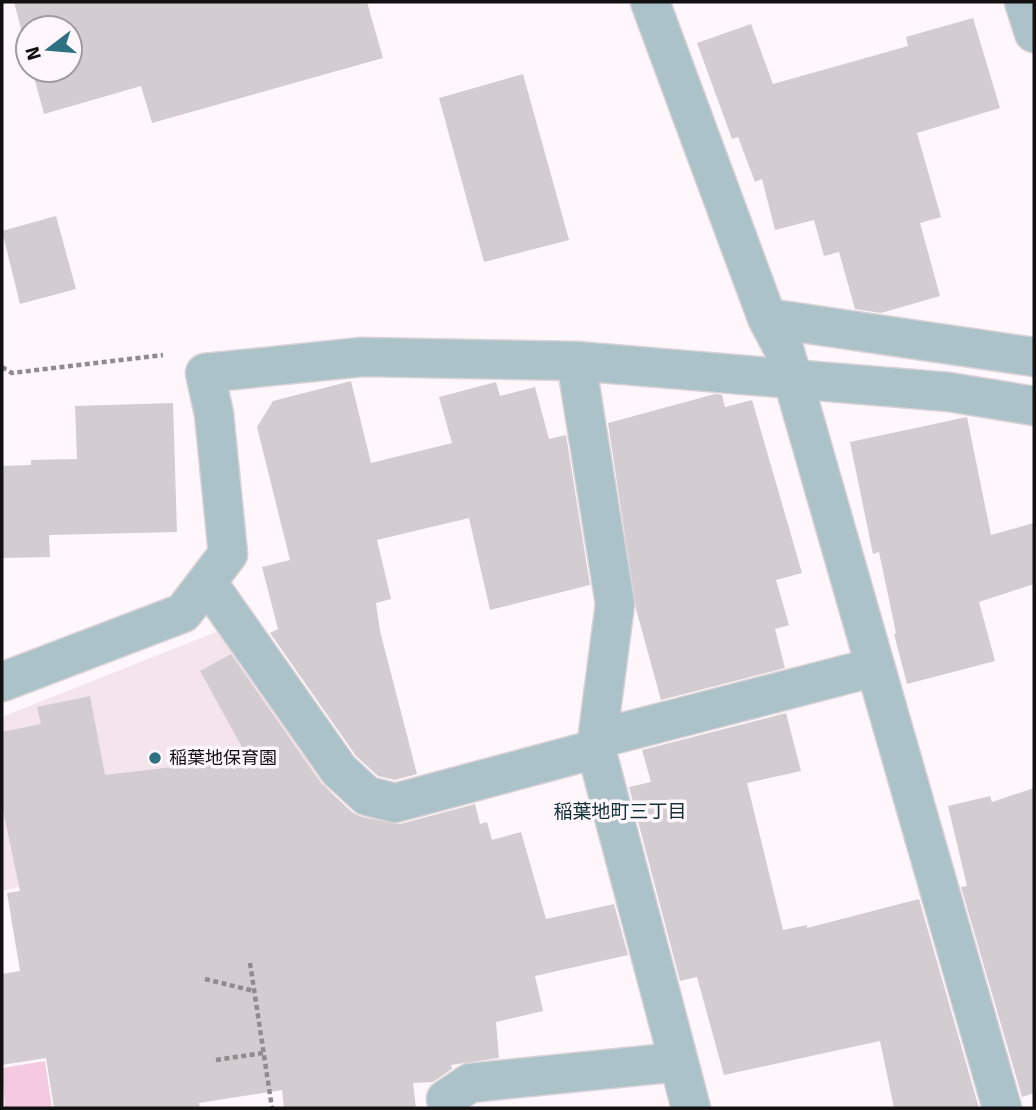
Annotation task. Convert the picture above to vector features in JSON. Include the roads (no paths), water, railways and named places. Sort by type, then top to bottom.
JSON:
[{"type":"street","points":[[650,2],[767,318],[785,352],[1002,1108]]},
{"type":"street","points":[[1024,2],[1034,33]]},
{"type":"street","points":[[767,318],[1034,357]]},
{"type":"street","points":[[2,682],[183,613],[228,554],[214,414],[205,373],[362,357],[576,361],[949,392],[1034,406]]},
{"type":"street","points":[[576,361],[615,604],[597,744],[691,1108]]},
{"type":"street","points":[[207,582],[339,770],[367,796],[396,803],[875,667]]},
{"type":"street","points":[[446,1099],[470,1083],[678,1062]]},
{"type":"place","name":"稲葉地保育園","points":[[155,758]]},
{"type":"district","name":"稲葉地町三丁目","points":[[620,812]]}]
